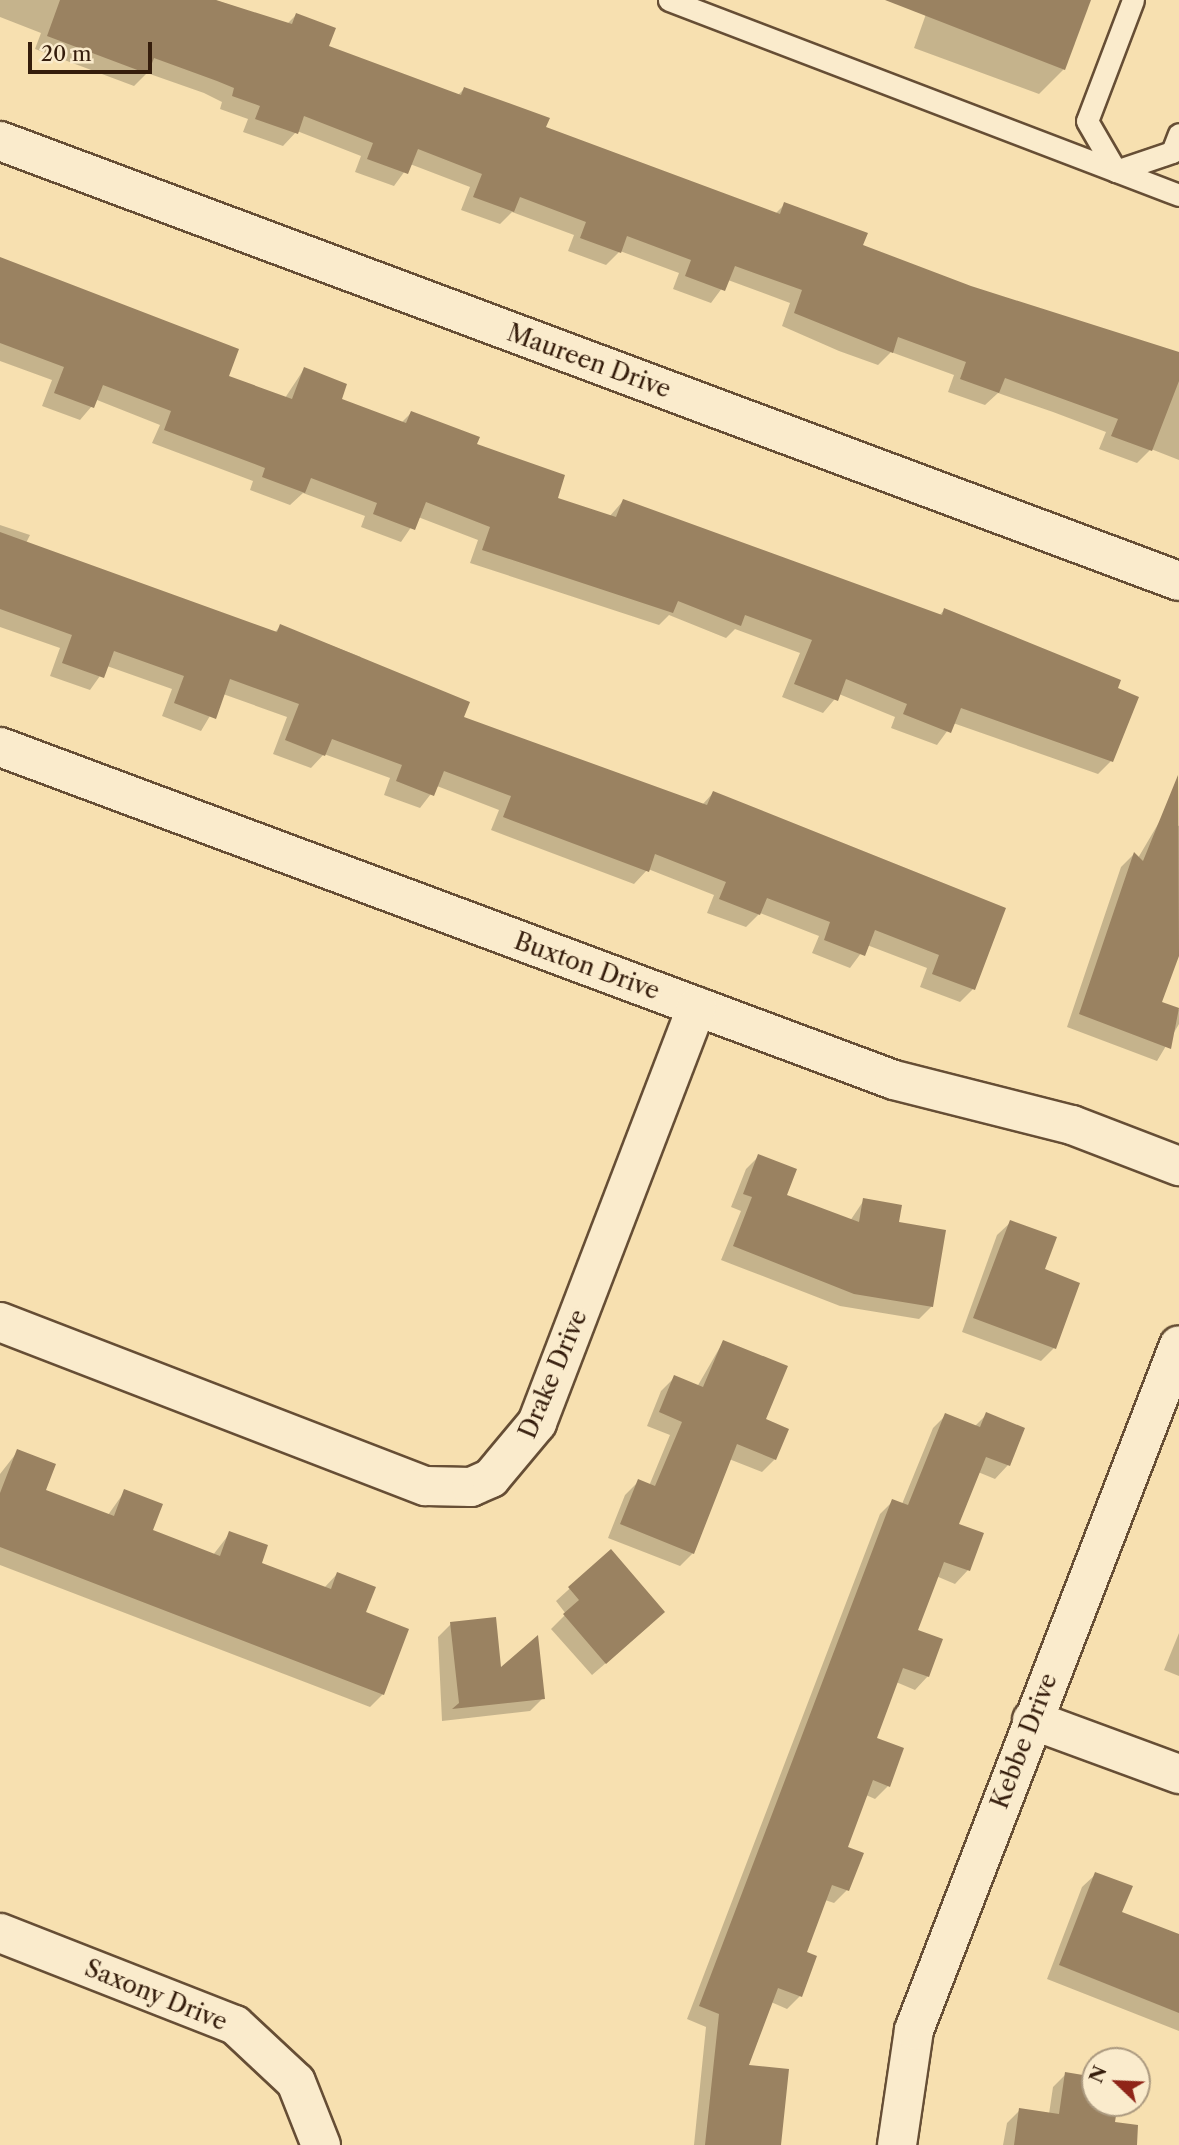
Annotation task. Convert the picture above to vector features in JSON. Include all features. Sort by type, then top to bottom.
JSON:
[{"type":"street","name":"Maureen Drive","points":[[0,141],[1179,581]]},
{"type":"street","name":"Buxton Drive","points":[[0,747],[894,1080],[1072,1125],[1179,1166]]},
{"type":"street","name":"Drake Drive","points":[[0,1322],[426,1486],[471,1487],[491,1478],[537,1423],[697,1007]]},
{"type":"street","name":"Kebbe Drive","points":[[897,2145],[915,2030],[1032,1720],[1179,1345]]},
{"type":"street","points":[[1032,1720],[1179,1774]]},
{"type":"street","name":"Saxony Drive","points":[[0,1933],[235,2025],[296,2081],[321,2145]]},
{"type":"lane","points":[[669,0],[1179,195]]},
{"type":"lane","points":[[1116,172],[1087,121],[1133,0]]},
{"type":"lane","points":[[1116,172],[1172,152],[1179,134]]},
{"type":"building","points":[[60,0],[216,0],[292,24],[296,13],[336,28],[329,46],[461,95],[464,87],[550,118],[546,127],[780,214],[784,202],[868,233],[863,245],[971,286],[1179,352],[1179,381],[1152,451],[1111,436],[1118,419],[1005,378],[999,393],[960,379],[966,362],[898,337],[893,353],[794,313],[802,290],[735,266],[725,291],[685,276],[691,260],[627,236],[621,253],[580,238],[586,222],[520,197],[514,212],[473,197],[482,174],[418,149],[408,174],[367,159],[373,143],[304,116],[298,134],[255,119],[260,106],[232,96],[234,88],[217,81],[154,58],[148,74],[47,36]]},
{"type":"building","points":[[885,0],[1091,0],[1065,70]]},
{"type":"building","points":[[0,257],[239,349],[229,376],[292,399],[304,367],[347,384],[342,399],[406,423],[411,411],[480,437],[477,444],[565,475],[558,498],[616,517],[623,499],[942,615],[944,608],[1121,680],[1118,688],[1139,697],[1113,762],[961,708],[951,733],[903,714],[907,704],[846,679],[838,701],[794,684],[812,640],[745,615],[741,626],[678,601],[673,613],[482,550],[490,527],[426,502],[415,530],[373,514],[377,503],[311,478],[305,493],[262,477],[265,468],[164,430],[171,411],[103,385],[94,408],[54,393],[64,367],[0,343]]},
{"type":"building","points":[[0,532],[277,632],[280,624],[470,702],[464,717],[707,805],[713,791],[1006,908],[975,990],[932,974],[939,955],[875,930],[865,956],[824,940],[830,922],[767,898],[760,915],[719,899],[726,882],[655,854],[649,872],[503,817],[511,796],[444,771],[434,796],[396,781],[402,765],[332,739],[325,756],[285,740],[299,704],[230,679],[216,719],[174,703],[184,676],[114,651],[104,678],[62,663],[72,635],[0,609]]},
{"type":"building","points":[[1178,775],[1179,956],[1162,1002],[1179,1008],[1171,1049],[1079,1014],[1134,852],[1143,861]]},
{"type":"building","points":[[758,1154],[797,1169],[787,1195],[859,1222],[863,1198],[902,1205],[899,1222],[946,1230],[933,1307],[854,1294],[733,1246],[752,1197],[743,1194]]},
{"type":"building","points":[[1010,1220],[1057,1237],[1045,1269],[1080,1283],[1056,1349],[973,1318]]},
{"type":"building","points":[[723,1340],[788,1366],[766,1419],[789,1429],[776,1460],[737,1444],[694,1554],[620,1524],[638,1479],[655,1486],[682,1422],[659,1412],[674,1375],[703,1387]]},
{"type":"building","points":[[986,1412],[1025,1428],[1010,1466],[986,1457],[959,1524],[984,1533],[970,1571],[944,1562],[918,1630],[943,1639],[929,1677],[903,1668],[877,1738],[904,1748],[890,1787],[873,1780],[848,1847],[864,1853],[849,1891],[832,1885],[807,1952],[817,1956],[802,1997],[778,1988],[749,2065],[789,2069],[781,2145],[705,2145],[719,2014],[699,2006],[892,1499],[908,1505],[945,1413],[980,1427]]},
{"type":"building","points":[[17,1449],[56,1464],[46,1490],[114,1516],[124,1489],[163,1504],[153,1530],[220,1556],[229,1531],[268,1545],[262,1563],[331,1589],[337,1572],[376,1587],[366,1612],[409,1629],[384,1695],[0,1547],[0,1493]]},
{"type":"building","points":[[611,1549],[665,1612],[606,1664],[563,1614],[579,1600],[568,1587]]},
{"type":"building","points":[[496,1617],[501,1667],[538,1635],[545,1699],[452,1709],[459,1703],[450,1622]]},
{"type":"building","points":[[1095,1872],[1133,1886],[1122,1912],[1179,1934],[1179,2013],[1059,1965]]},
{"type":"building","points":[[1065,2072],[1081,2075],[1081,2117],[1116,2117],[1115,2122],[1138,2125],[1137,2145],[1014,2145],[1019,2108],[1059,2114]]}]
